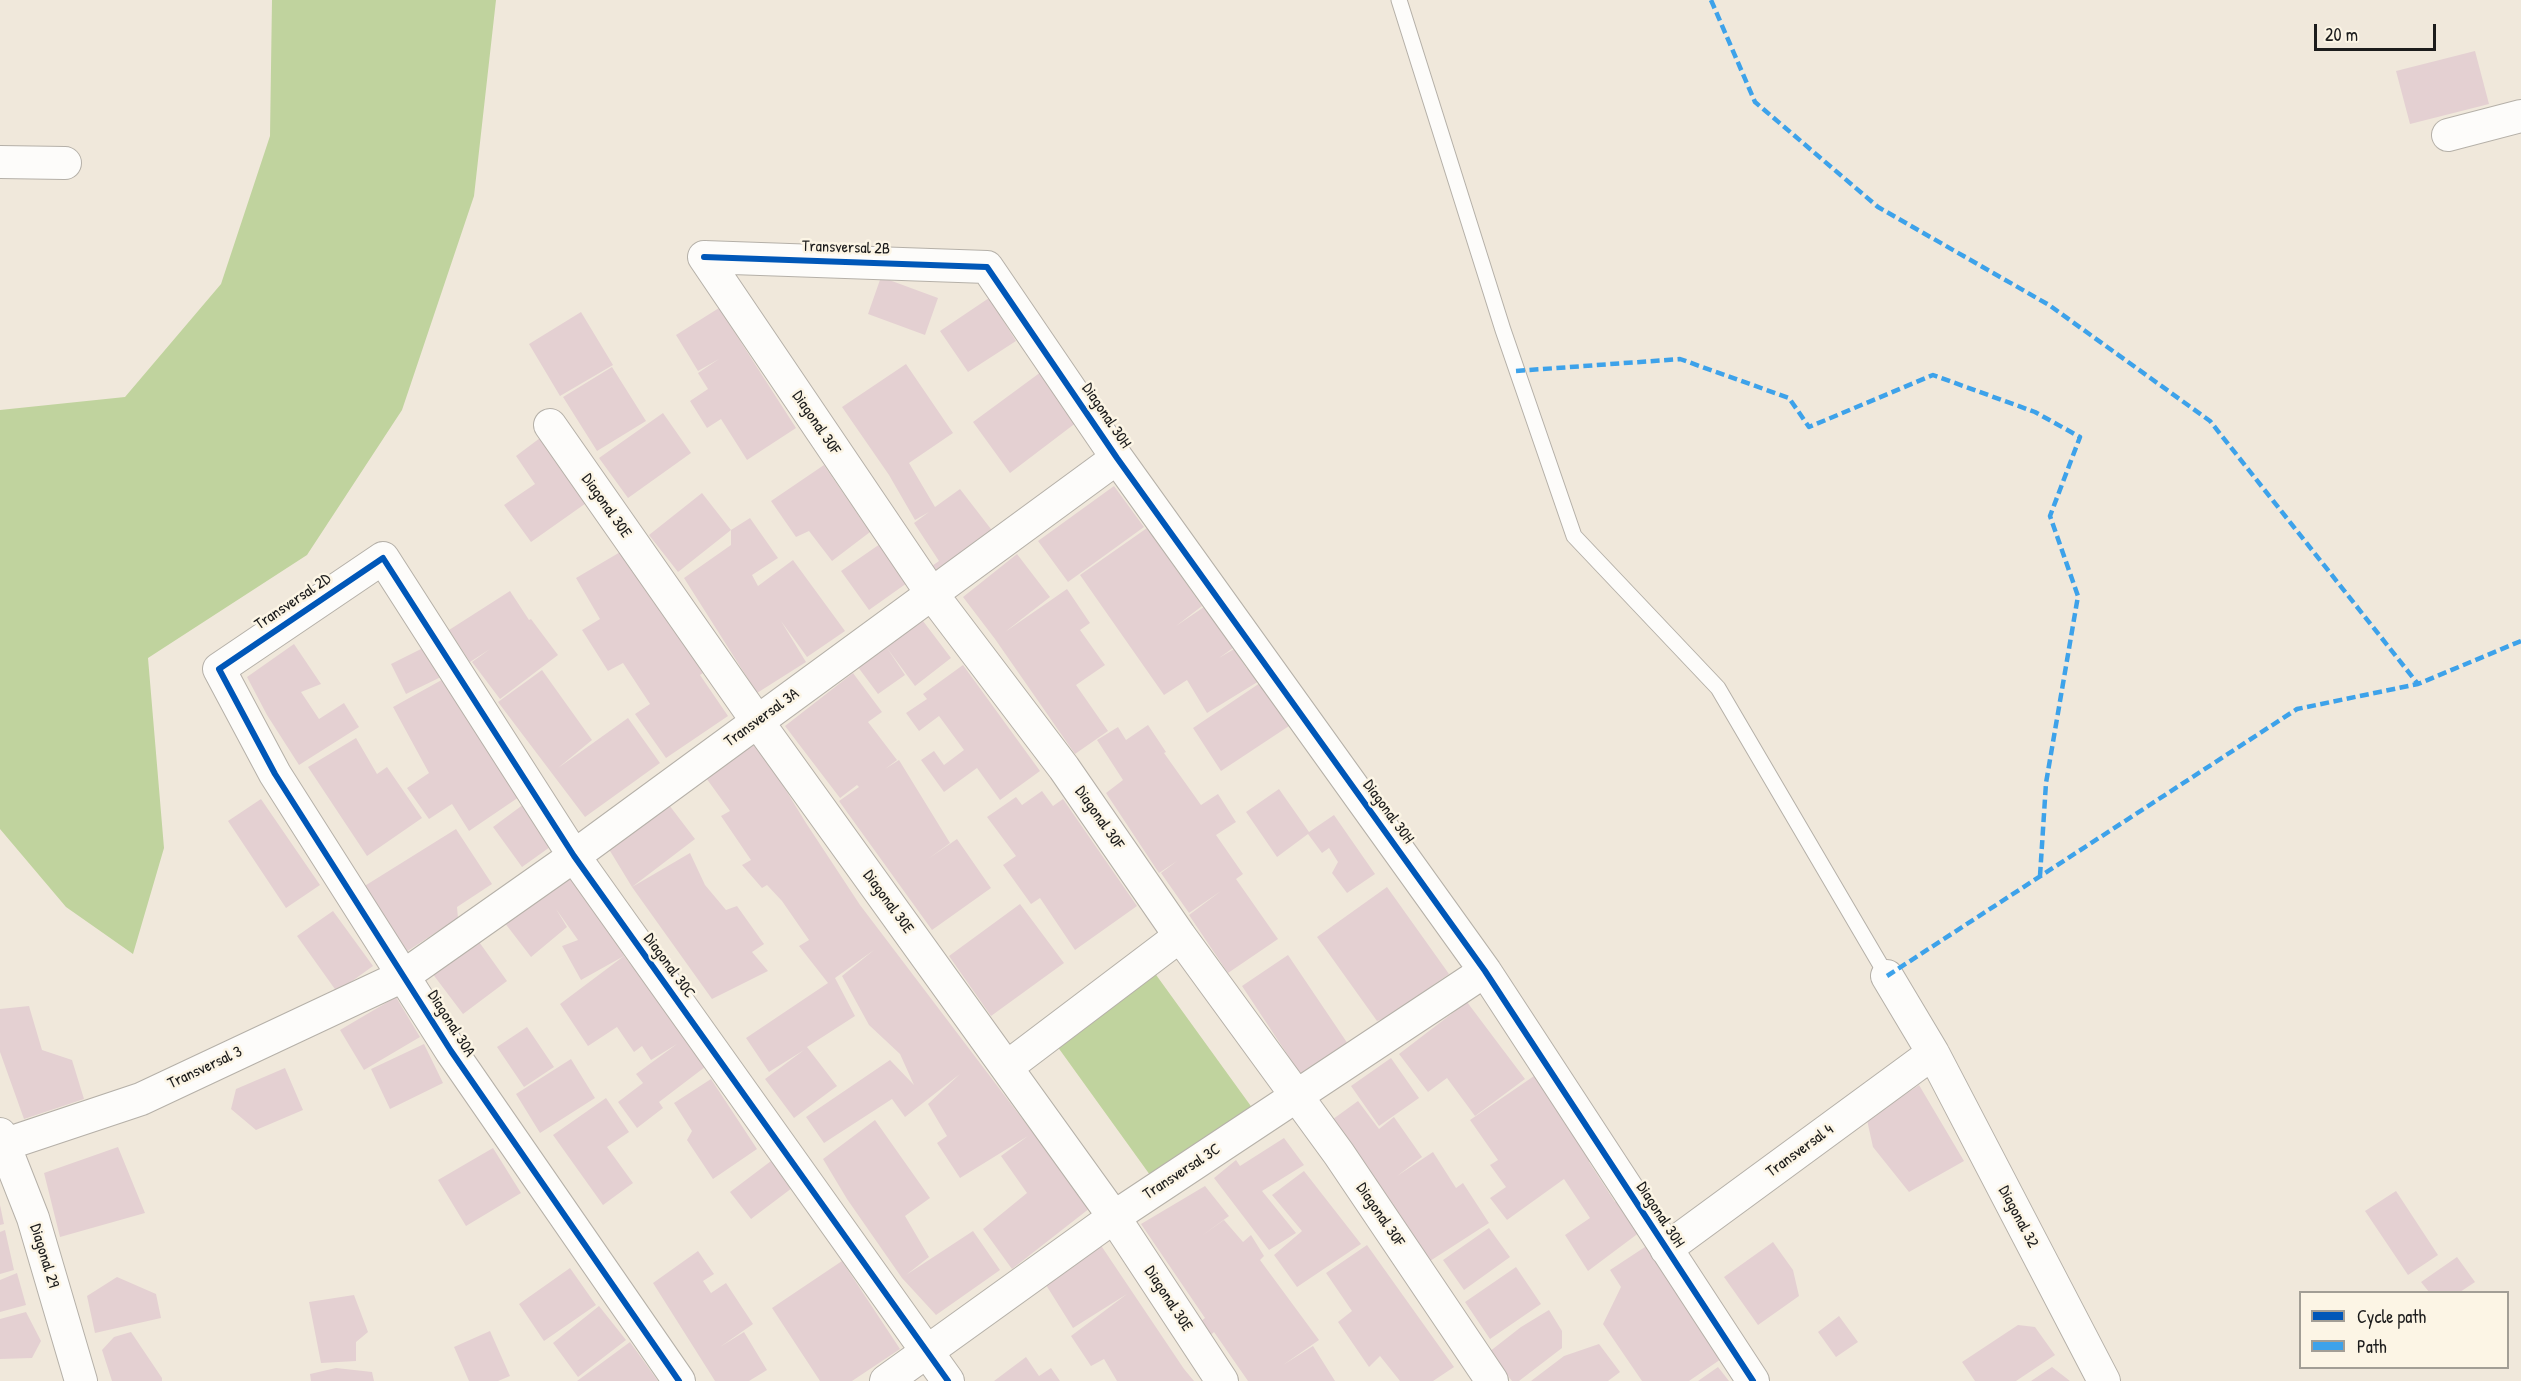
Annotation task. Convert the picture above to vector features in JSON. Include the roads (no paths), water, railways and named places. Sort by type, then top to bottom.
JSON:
[{"type":"street","points":[[2448,135],[2521,116]]},
{"type":"street","points":[[0,162],[65,163]]},
{"type":"street","name":"Transversal 2B","points":[[704,256],[987,267]]},
{"type":"street","name":"Diagonal 30F","points":[[704,256],[932,594],[1064,768],[1180,936],[1339,1154],[1492,1381]]},
{"type":"street","name":"Diagonal 30H","points":[[987,267],[1118,458],[1485,971],[1753,1381]]},
{"type":"street","name":"Diagonal 30E","points":[[550,425],[757,721],[1008,1066],[1114,1217],[1222,1381]]},
{"type":"street","name":"Transversal 3A","points":[[405,975],[574,856],[1118,458]]},
{"type":"street","name":"Transversal 2D","points":[[219,669],[383,558]]},
{"type":"street","name":"Diagonal 30C","points":[[383,558],[574,856],[948,1381]]},
{"type":"street","name":"Diagonal 30A","points":[[219,669],[275,774],[405,975],[451,1051],[679,1381]]},
{"type":"street","points":[[1008,1066],[1180,936]]},
{"type":"street","name":"Transversal 3C","points":[[886,1381],[1114,1217],[1485,971]]},
{"type":"street","name":"Transversal 3","points":[[1,1141],[141,1098],[405,975]]},
{"type":"street","name":"Diagonal 32","points":[[1887,976],[1933,1053],[2104,1381]]},
{"type":"street","name":"Transversal 4","points":[[1666,1249],[1933,1053]]},
{"type":"street","name":"Diagonal 29","points":[[1,1141],[33,1218],[81,1381]]},
{"type":"lane","points":[[1400,0],[1503,330],[1574,536],[1718,688],[1887,976]]}]
